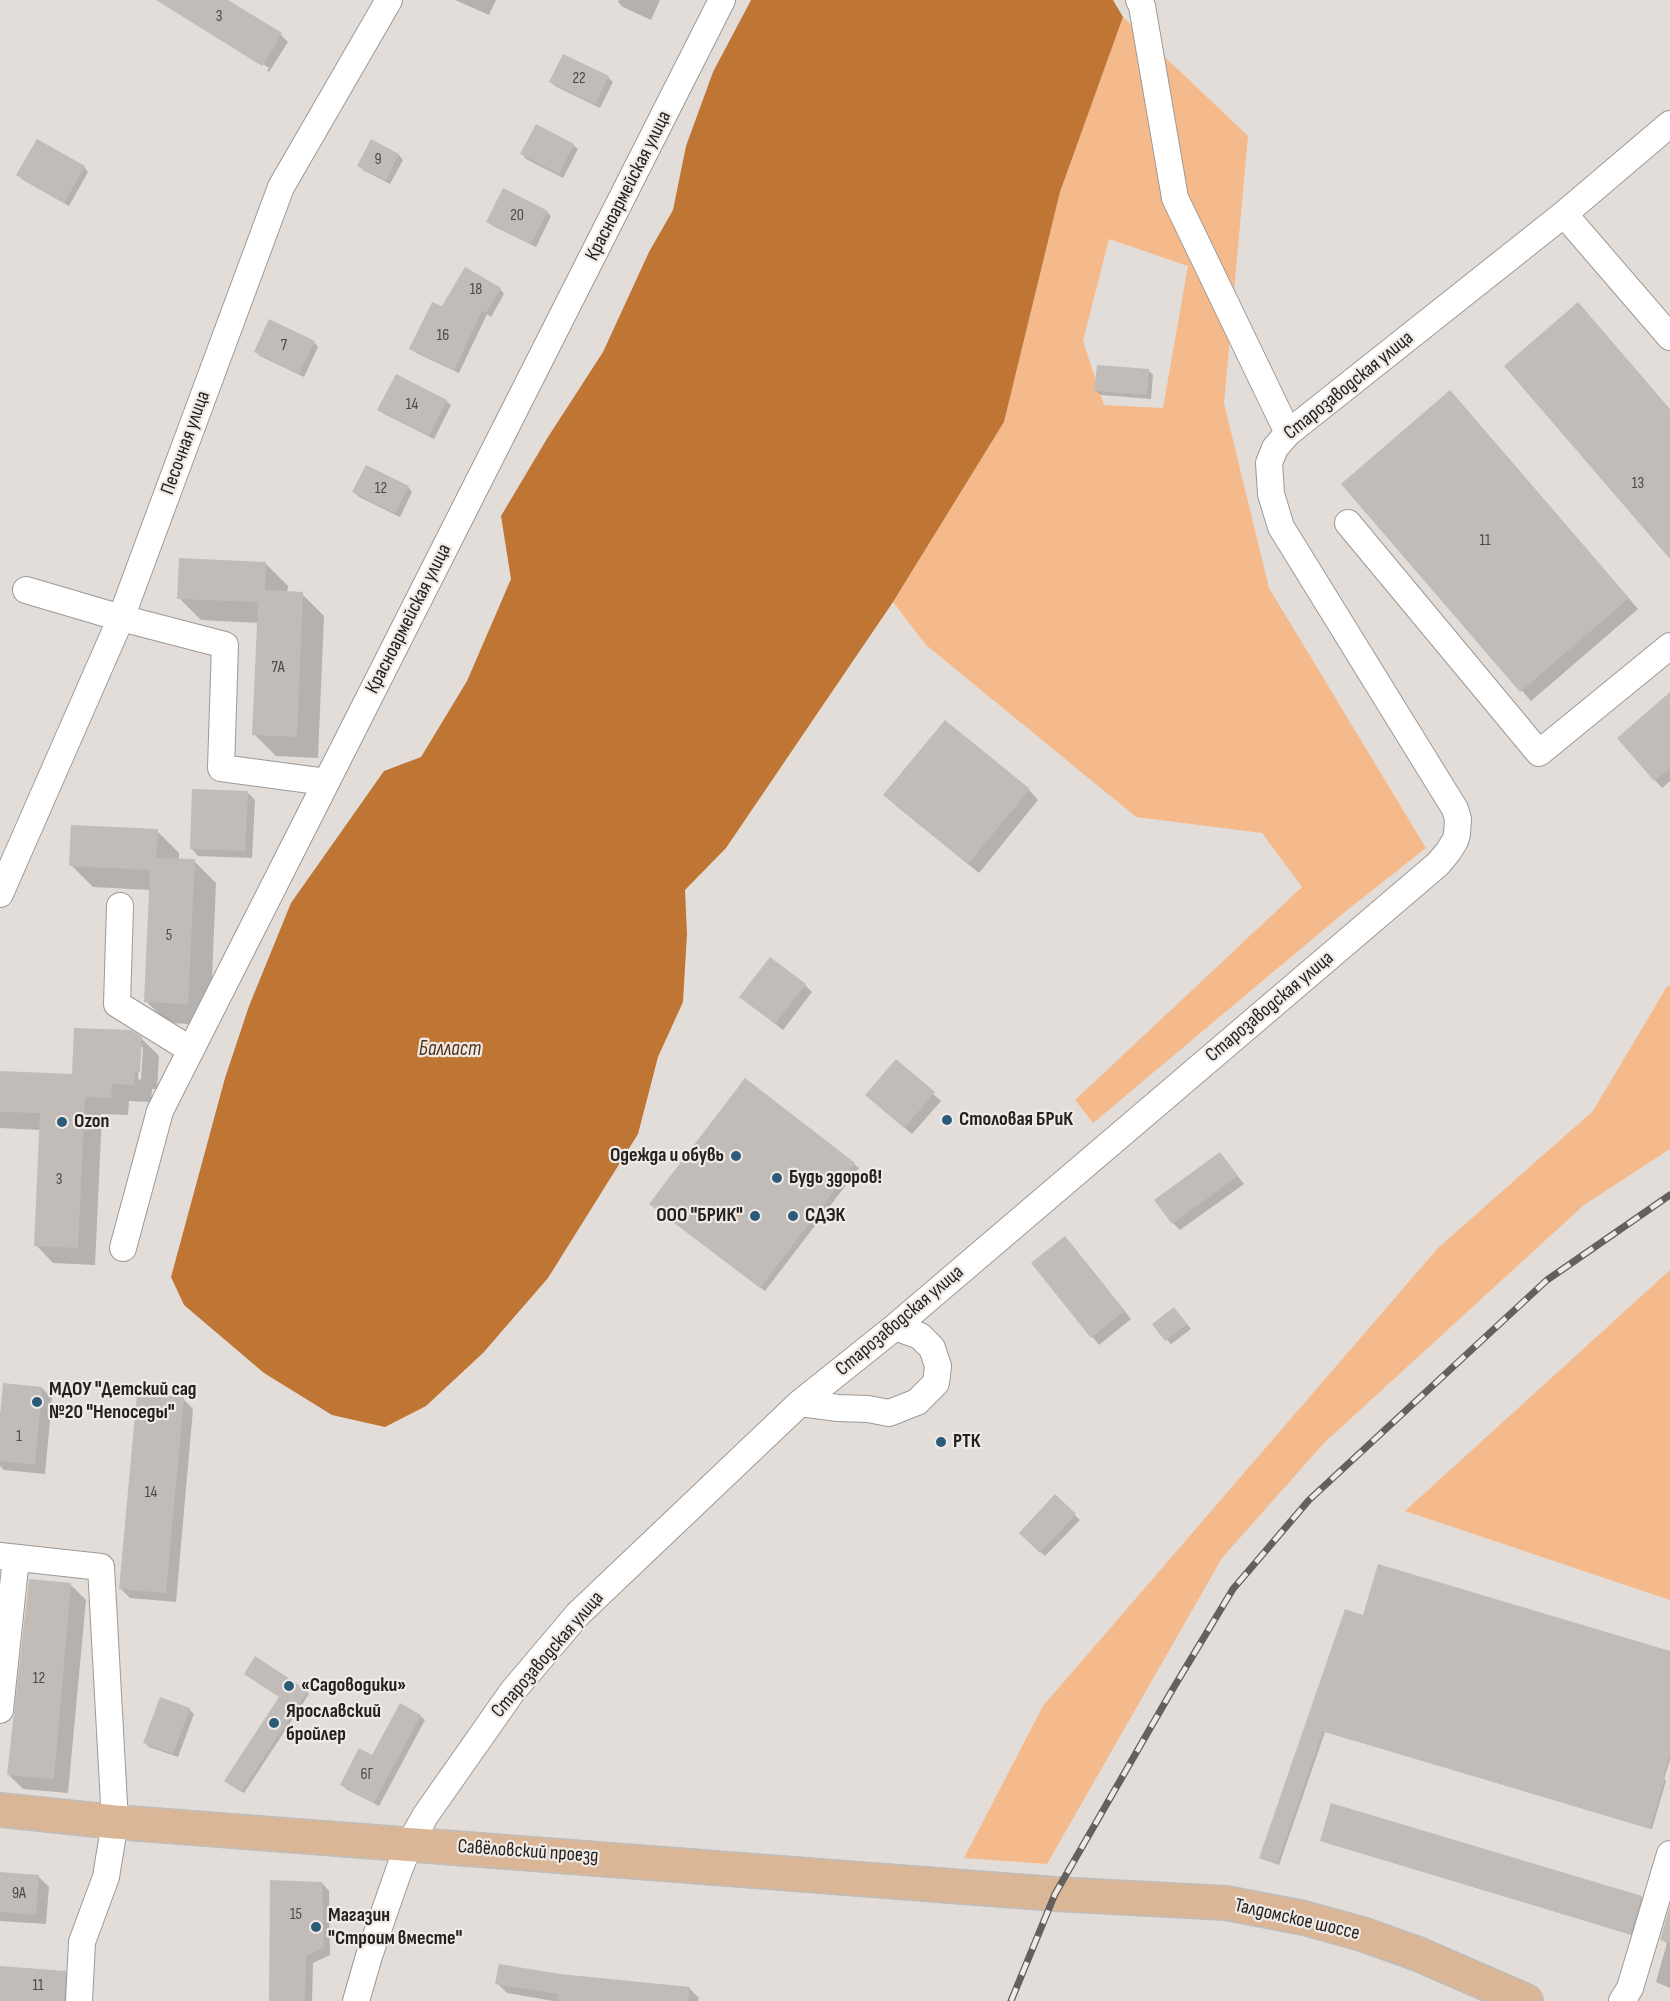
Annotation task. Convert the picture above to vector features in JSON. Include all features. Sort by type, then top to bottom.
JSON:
[{"type":"main road","name":"Савёловский проезд","points":[[0,1810],[114,1822],[1055,1894]]},
{"type":"main road","name":"Талдомское шоссе","points":[[1055,1894],[1226,1903],[1285,1914],[1343,1928],[1400,1947],[1526,2001]]},
{"type":"street","name":"Песочная улица","points":[[0,894],[122,618],[281,187],[389,0]]},
{"type":"street","name":"Красноармейская улица","points":[[123,1248],[160,1111],[722,0]]},
{"type":"street","points":[[1139,0],[1142,6],[1175,198],[1288,432]]},
{"type":"street","name":"Старозаводская улица","points":[[356,2001],[369,1956],[410,1843],[425,1816],[512,1692],[578,1614],[800,1403],[896,1327],[1438,864],[1455,841],[1458,819],[1455,809],[1281,527],[1271,494],[1269,464],[1275,448],[1288,432],[1564,214],[1670,124]]},
{"type":"street","points":[[1564,214],[1670,337]]},
{"type":"street","points":[[1348,523],[1539,753],[1670,646]]},
{"type":"street","points":[[26,590],[225,645],[221,768],[326,782]]},
{"type":"street","points":[[120,906],[117,1004],[191,1050]]},
{"type":"street","points":[[800,1403],[889,1413],[917,1402],[936,1383],[938,1366],[932,1348],[920,1336],[896,1327]]},
{"type":"street","points":[[0,1710],[8,1557],[101,1567],[114,1822],[106,1878],[82,1942],[79,2001]]},
{"type":"street","points":[[1622,2001],[1630,1988],[1670,1854]]},
{"type":"shaded area","points":[[1123,17],[1248,136],[1224,403],[1269,588],[1426,848],[1346,911],[1093,1123],[1075,1100],[1302,887],[1262,833],[1136,817],[926,645],[893,602],[1004,422],[1060,192]],"holes":[[[1109,239],[1188,266],[1163,408],[1104,405],[1083,341]]]},
{"type":"shaded area","points":[[1670,985],[1670,1149],[1584,1205],[1324,1443],[1222,1558],[1047,1864],[964,1858],[1043,1706],[1438,1248],[1593,1111],[1666,988]]},
{"type":"shaded area","points":[[1670,1270],[1670,1600],[1405,1511]]},
{"type":"water","name":"Балласт","points":[[751,0],[1113,0],[1123,17],[1060,192],[1004,422],[893,602],[726,848],[685,890],[687,934],[683,1002],[658,1057],[638,1134],[548,1278],[483,1353],[426,1406],[385,1427],[332,1415],[264,1373],[184,1305],[171,1277],[225,1078],[249,1006],[291,903],[384,771],[421,757],[467,681],[511,579],[501,516],[548,437],[603,352],[649,252],[673,210],[686,146],[713,72]]},
{"type":"building","points":[[156,0],[228,0],[282,33],[262,66]]},
{"type":"building","points":[[563,54],[609,76],[595,104],[549,82]]},
{"type":"building","points":[[536,124],[574,144],[559,174],[520,154]]},
{"type":"building","points":[[37,139],[85,166],[64,203],[16,175]]},
{"type":"building","points":[[371,139],[399,154],[386,181],[357,166]]},
{"type":"building","points":[[503,188],[548,211],[531,244],[486,222]]},
{"type":"building","points":[[465,267],[501,288],[486,313],[482,311],[454,370],[409,349],[432,302],[442,306]]},
{"type":"building","points":[[1578,302],[1670,409],[1670,559],[1504,366]]},
{"type":"building","points":[[269,319],[315,341],[299,374],[254,352]]},
{"type":"building","points":[[1097,365],[1149,369],[1147,395],[1094,391]]},
{"type":"building","points":[[396,374],[447,400],[429,436],[377,410]]},
{"type":"building","points":[[1450,390],[1629,598],[1520,692],[1341,484]]},
{"type":"building","points":[[366,465],[409,486],[395,513],[352,492]]},
{"type":"building","points":[[179,558],[266,562],[265,590],[303,592],[297,737],[252,735],[258,602],[177,599]]},
{"type":"building","points":[[1670,692],[1670,768],[1654,781],[1617,738]]},
{"type":"building","points":[[945,720],[1030,789],[968,864],[883,795]]},
{"type":"building","points":[[192,789],[248,791],[245,851],[190,849]]},
{"type":"building","points":[[71,825],[158,829],[156,858],[195,859],[188,1004],[144,1002],[150,870],[69,866]]},
{"type":"building","points":[[770,957],[806,984],[775,1024],[739,997]]},
{"type":"building","points":[[74,1028],[131,1030],[142,1037],[140,1072],[135,1072],[134,1085],[112,1084],[111,1098],[85,1097],[78,1248],[34,1246],[40,1113],[0,1112],[0,1071],[72,1074]]},
{"type":"building","points":[[896,1059],[935,1092],[904,1128],[865,1095]]},
{"type":"building","points":[[745,1078],[855,1163],[760,1288],[649,1204]]},
{"type":"building","points":[[1220,1152],[1238,1176],[1172,1224],[1154,1200]]},
{"type":"building","points":[[1065,1236],[1125,1311],[1091,1338],[1031,1263]]},
{"type":"building","points":[[1174,1307],[1187,1324],[1165,1341],[1152,1324]]},
{"type":"building","points":[[3,1383],[42,1387],[35,1465],[0,1461]]},
{"type":"building","points":[[137,1393],[184,1397],[166,1593],[119,1589]]},
{"type":"building","points":[[1055,1494],[1076,1514],[1040,1553],[1019,1533]]},
{"type":"building","points":[[1378,1564],[1670,1651],[1670,1754],[1650,1829],[1323,1731],[1277,1864],[1259,1858],[1345,1609],[1363,1615]]},
{"type":"building","points":[[29,1579],[71,1583],[54,1779],[7,1775]]},
{"type":"building","points":[[255,1656],[308,1691],[241,1792],[224,1781],[279,1697],[244,1674]]},
{"type":"building","points":[[160,1697],[190,1708],[173,1754],[143,1743]]},
{"type":"building","points":[[400,1703],[421,1715],[374,1803],[340,1785],[359,1748],[372,1755]]},
{"type":"building","points":[[1331,1803],[1642,1896],[1630,1934],[1320,1841]]},
{"type":"building","points":[[0,1872],[39,1875],[36,1915],[0,1912]]},
{"type":"building","points":[[270,1880],[322,1882],[324,1948],[306,1956],[305,2001],[269,2001]]},
{"type":"building","points":[[1670,1906],[1670,1943],[1660,1940]]},
{"type":"building","points":[[499,1964],[560,1974],[690,1987],[688,2001],[558,2001],[558,1994],[495,1984]]},
{"type":"building","points":[[0,1966],[66,1971],[64,2001],[0,2001]]},
{"type":"railway","points":[[1011,2001],[1055,1894],[1233,1589],[1309,1500],[1547,1280],[1670,1195]]},
{"type":"place","name":"Столовая БРиК","points":[[947,1120]]},
{"type":"place","name":"Ozon","points":[[62,1122]]},
{"type":"place","name":"Одежда и обувь","points":[[736,1156]]},
{"type":"place","name":"Будь здоров!","points":[[777,1178]]},
{"type":"place","name":"ООО \"БРИК\"","points":[[755,1216]]},
{"type":"place","name":"СДЭК","points":[[793,1216]]},
{"type":"place","name":"МДОУ \"Детский сад №20 \"Непоседы\"","points":[[37,1402]]},
{"type":"place","name":"РТК","points":[[941,1442]]},
{"type":"place","name":"«Садоводики»","points":[[289,1686]]},
{"type":"place","name":"Ярославский бройлер","points":[[274,1723]]},
{"type":"place","name":"Магазин \"Строим вместе\"","points":[[316,1927]]}]
